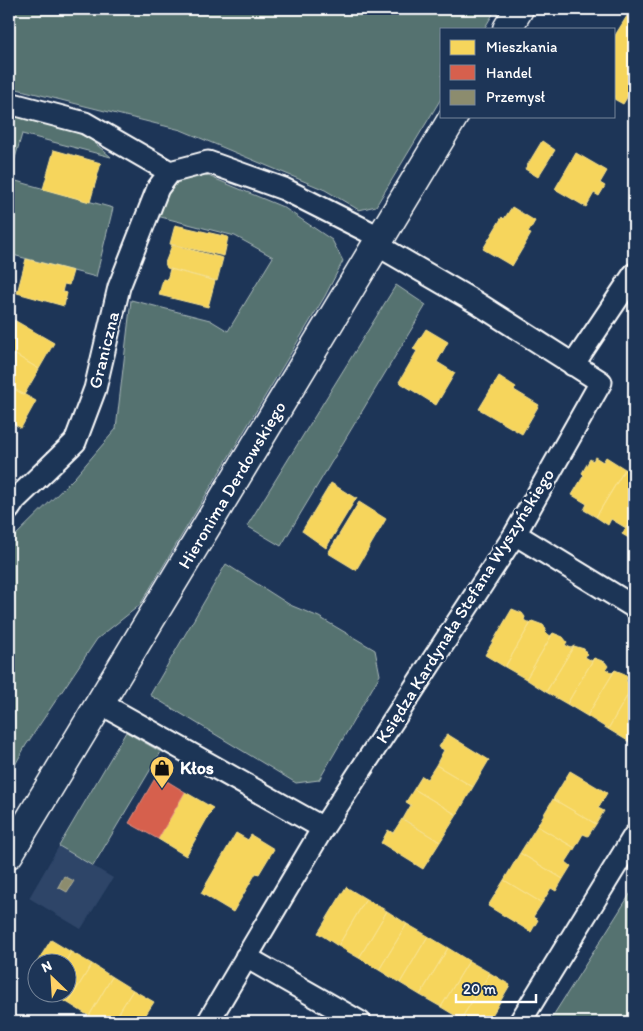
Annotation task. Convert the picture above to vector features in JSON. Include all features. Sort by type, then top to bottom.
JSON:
[{"type":"street","points":[[508,28],[519,9]]},
{"type":"street","points":[[9,103],[85,123],[170,172],[208,162],[284,189],[379,241]]},
{"type":"street","name":"Hieronima Derdowskiego","points":[[9,854],[453,118]]},
{"type":"street","name":"Graniczna","points":[[9,509],[15,500],[74,442],[95,389],[119,287],[158,188],[170,172]]},
{"type":"street","name":"Księdza Kardynała Stefana Wyszyńskiego","points":[[208,1022],[323,828],[515,534],[600,382],[379,241]]},
{"type":"street","points":[[573,365],[634,274]]},
{"type":"street","points":[[515,534],[634,607]]},
{"type":"street","points":[[100,703],[323,828]]},
{"type":"street","points":[[520,1022],[634,836]]},
{"type":"street","points":[[246,957],[360,1022]]},
{"type":"shaded area","points":[[59,846],[113,878],[81,929],[29,898]]},
{"type":"green space","points":[[9,9],[496,9],[485,28],[440,28],[440,100],[376,206],[359,210],[325,190],[181,130],[9,87]]},
{"type":"green space","points":[[9,112],[53,123],[89,138],[111,157],[22,134],[9,179]]},
{"type":"green space","points":[[196,171],[283,207],[332,240],[343,261],[325,296],[140,605],[97,639],[26,745],[9,776],[9,542],[75,477],[116,429],[131,300],[210,320],[228,331],[273,257],[235,236],[153,215],[171,179]]},
{"type":"green space","points":[[9,179],[113,208],[96,277],[9,254]]},
{"type":"green space","points":[[396,285],[426,305],[281,546],[247,526]]},
{"type":"green space","points":[[226,564],[290,605],[319,617],[375,650],[380,675],[319,780],[296,783],[150,695]]},
{"type":"green space","points":[[126,732],[161,752],[93,866],[59,846]]},
{"type":"green space","points":[[634,888],[634,1022],[549,1022]]},
{"type":"building: Mieszkania","points":[[627,16],[634,20],[634,57],[629,65],[634,68],[634,86],[623,104],[616,100],[616,34]]},
{"type":"building: Mieszkania","points":[[542,141],[555,150],[538,177],[525,169]]},
{"type":"building: Mieszkania","points":[[54,150],[101,163],[90,202],[43,189]]},
{"type":"building: Mieszkania","points":[[576,153],[607,171],[600,183],[605,186],[599,196],[594,193],[586,207],[555,189]]},
{"type":"building: Mieszkania","points":[[512,207],[535,221],[528,233],[531,234],[512,266],[483,249],[502,217],[504,219]]},
{"type":"building: Mieszkania","points":[[175,225],[228,237],[224,256],[170,244]]},
{"type":"building: Mieszkania","points":[[172,245],[223,258],[217,281],[167,268],[165,263]]},
{"type":"building: Mieszkania","points":[[26,259],[73,271],[69,285],[64,284],[62,292],[67,293],[64,306],[17,293]]},
{"type":"building: Mieszkania","points":[[170,269],[215,281],[208,307],[159,295],[163,279],[167,280]]},
{"type":"building: Mieszkania","points":[[14,320],[54,343],[39,369],[9,351],[9,328]]},
{"type":"building: Mieszkania","points":[[426,329],[448,342],[437,362],[455,373],[436,405],[399,382],[417,351],[413,349]]},
{"type":"building: Mieszkania","points":[[9,351],[39,369],[24,395],[9,386]]},
{"type":"building: Mieszkania","points":[[499,376],[516,387],[514,390],[539,405],[522,434],[479,409]]},
{"type":"building: Mieszkania","points":[[9,386],[36,401],[21,428],[9,421]]},
{"type":"building: Mieszkania","points":[[595,457],[603,462],[606,457],[625,469],[596,517],[584,510],[587,504],[572,495],[584,475],[582,473],[590,459],[593,461]]},
{"type":"building: Mieszkania","points":[[625,469],[634,474],[634,514],[626,528],[611,519],[608,525],[596,517]]},
{"type":"building: Mieszkania","points":[[331,483],[355,498],[357,497],[326,548],[302,531]]},
{"type":"building: Mieszkania","points":[[359,502],[386,519],[356,570],[328,553]]},
{"type":"building: Mieszkania","points":[[634,515],[634,541],[622,534]]},
{"type":"building: Mieszkania","points":[[512,609],[522,613],[525,617],[524,620],[530,624],[532,621],[505,667],[485,655]]},
{"type":"building: Mieszkania","points":[[532,621],[543,625],[546,629],[545,633],[551,636],[553,633],[526,679],[505,667]]},
{"type":"building: Mieszkania","points":[[553,633],[563,637],[567,642],[565,645],[571,648],[574,646],[546,692],[526,679]]},
{"type":"building: Mieszkania","points":[[574,646],[584,649],[587,654],[585,657],[592,661],[594,658],[567,704],[546,692]]},
{"type":"building: Mieszkania","points":[[594,658],[605,662],[608,666],[606,669],[612,673],[615,670],[587,716],[567,704]]},
{"type":"building: Mieszkania","points":[[615,670],[625,674],[628,678],[626,681],[632,685],[634,682],[634,684],[608,729],[587,716]]},
{"type":"building: Mieszkania","points":[[634,684],[634,730],[628,741],[608,729]]},
{"type":"building: Mieszkania","points":[[634,730],[634,745],[628,741]]},
{"type":"building: Mieszkania","points":[[447,734],[489,760],[473,787],[436,765],[444,750],[439,747]]},
{"type":"building: Mieszkania","points":[[436,765],[473,787],[457,815],[414,789],[422,776],[427,779]]},
{"type":"building: Mieszkania","points":[[570,771],[607,793],[598,808],[604,811],[596,824],[553,799]]},
{"type":"building: Mieszkania","points":[[414,789],[457,815],[440,842],[403,819],[411,805],[406,802]]},
{"type":"building: Mieszkania","points":[[185,792],[213,808],[186,856],[158,839]]},
{"type":"building: Mieszkania","points":[[553,799],[596,824],[588,836],[583,834],[575,848],[537,826]]},
{"type":"building: Mieszkania","points":[[402,819],[440,842],[423,869],[381,843],[388,830],[393,833]]},
{"type":"building: Mieszkania","points":[[537,826],[575,848],[566,862],[571,866],[563,879],[520,853]]},
{"type":"building: Mieszkania","points":[[236,833],[248,840],[251,835],[274,849],[259,874],[256,873],[233,912],[201,893]]},
{"type":"building: Mieszkania","points":[[520,853],[563,879],[556,891],[551,888],[542,903],[504,880]]},
{"type":"building: Mieszkania","points":[[504,880],[542,903],[533,917],[538,920],[531,932],[488,906]]},
{"type":"building: Mieszkania","points":[[346,887],[366,899],[338,946],[318,933]]},
{"type":"building: Mieszkania","points":[[366,899],[387,911],[359,958],[338,946]]},
{"type":"building: Mieszkania","points":[[387,911],[407,924],[379,970],[359,958]]},
{"type":"building: Mieszkania","points":[[407,924],[428,936],[400,983],[379,970]]},
{"type":"building: Mieszkania","points":[[428,936],[448,948],[420,995],[400,983]]},
{"type":"building: Mieszkania","points":[[51,940],[71,952],[70,954],[42,954]]},
{"type":"building: Mieszkania","points":[[448,948],[469,961],[441,1007],[420,995]]},
{"type":"building: Mieszkania","points":[[78,956],[92,964],[78,987]]},
{"type":"building: Mieszkania","points":[[469,961],[490,973],[461,1019],[441,1007]]},
{"type":"building: Mieszkania","points":[[92,964],[112,977],[89,1016],[70,1004],[78,1004],[78,987]]},
{"type":"building: Mieszkania","points":[[490,973],[510,985],[488,1022],[466,1022],[461,1019]]},
{"type":"building: Mieszkania","points":[[112,977],[133,990],[113,1022],[100,1022],[89,1016]]},
{"type":"building: Mieszkania","points":[[133,990],[154,1002],[141,1022],[113,1022]]},
{"type":"building: Handel","points":[[157,775],[185,792],[158,839],[129,823]]},
{"type":"building: Przemysł","points":[[64,876],[74,881],[67,892],[58,887]]},
{"type":"place","name":"Kłos","points":[[162,789]]}]
